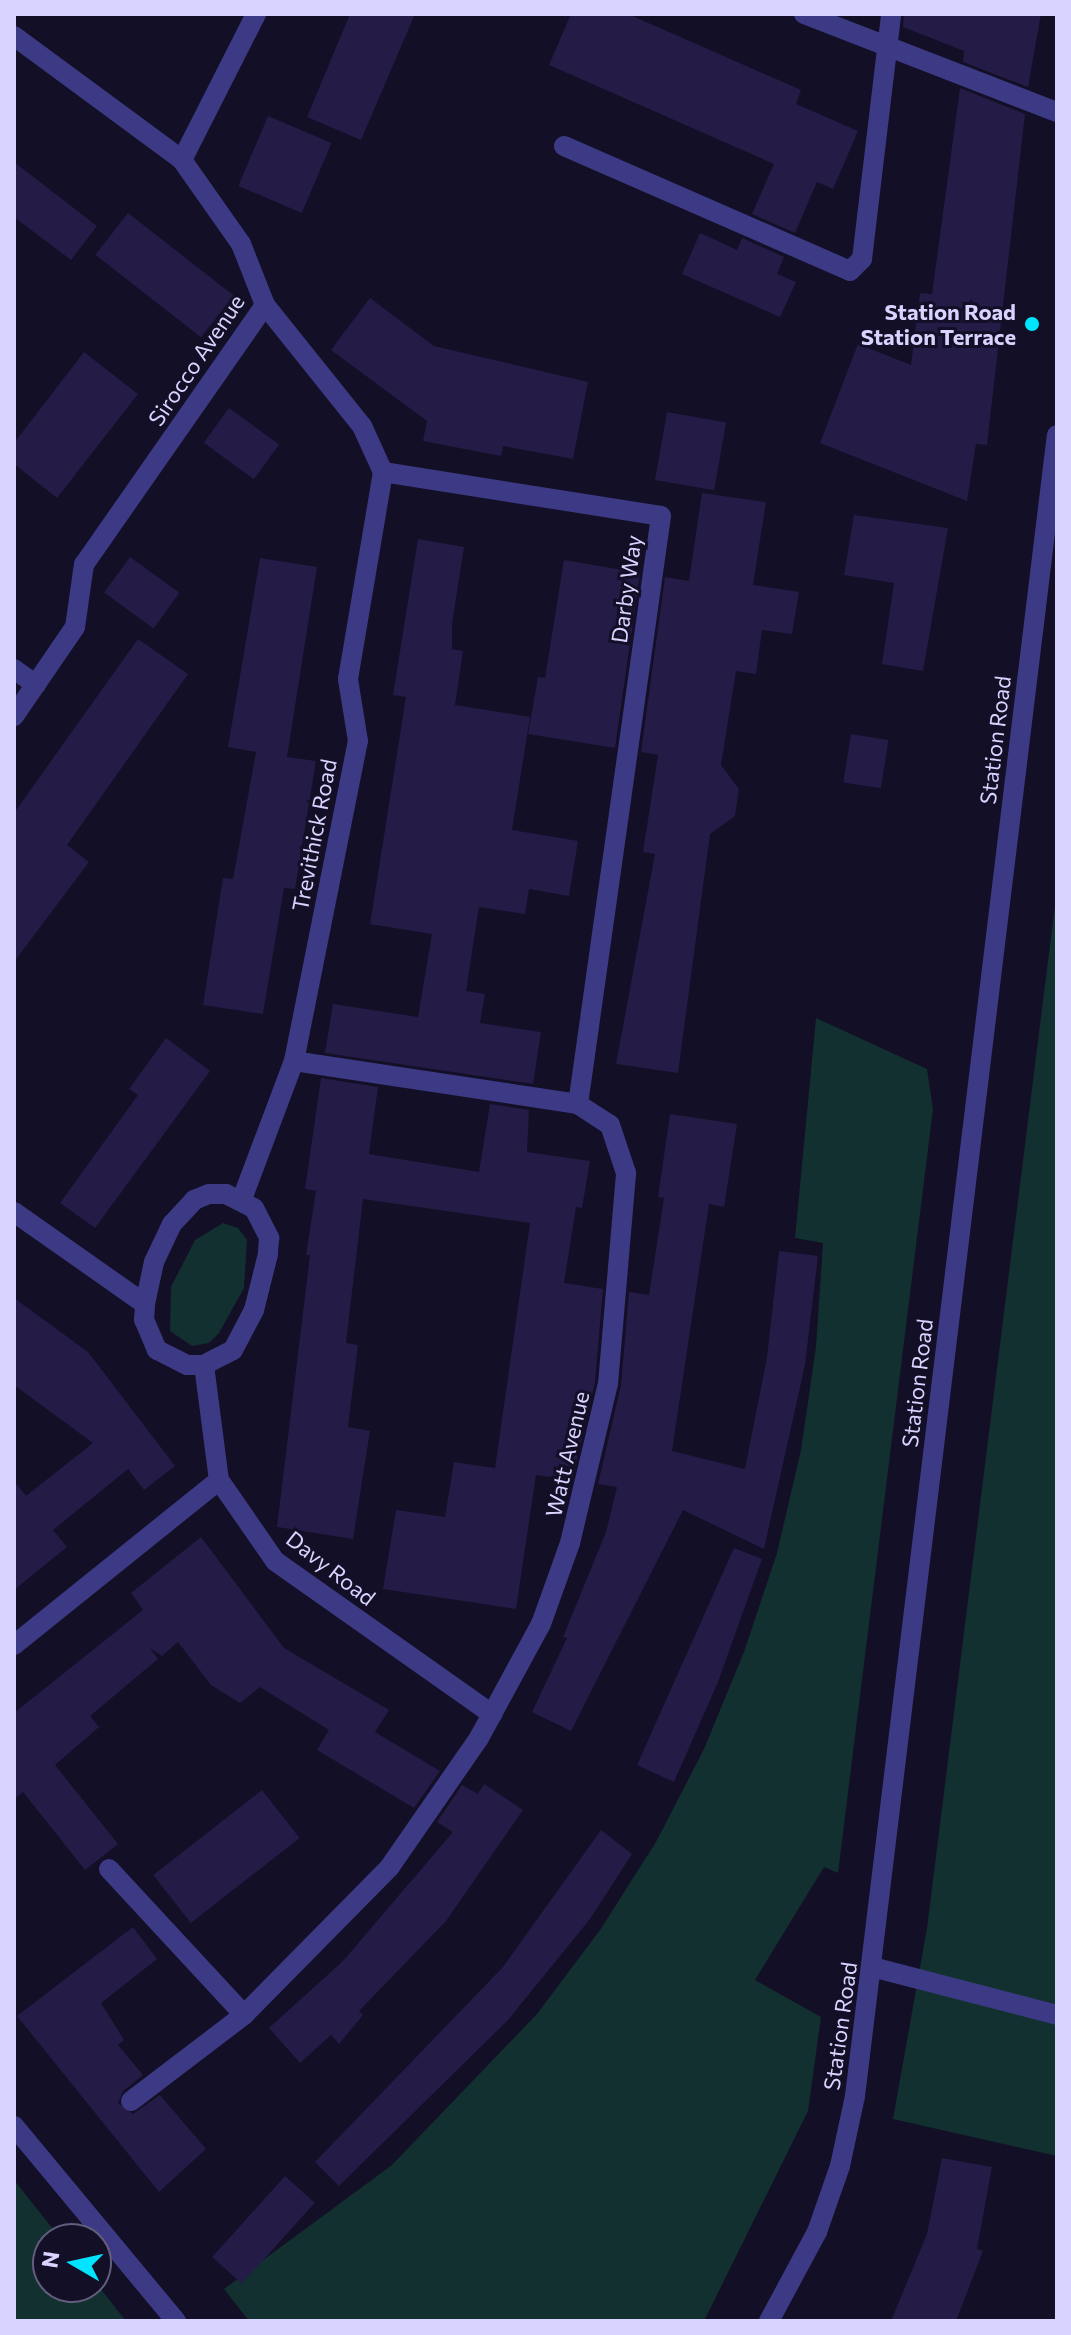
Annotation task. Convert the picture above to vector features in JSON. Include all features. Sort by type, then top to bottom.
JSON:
[{"type":"street","points":[[182,160],[256,14]]},
{"type":"street","points":[[804,14],[1057,112]]},
{"type":"street","points":[[564,146],[850,271],[863,254],[891,14]]},
{"type":"street","name":"Sirocco Avenue","points":[[14,36],[182,160],[241,244],[265,305],[84,564],[75,627],[14,716]]},
{"type":"street","points":[[265,305],[362,426],[383,472]]},
{"type":"street","name":"Station Road","points":[[769,2321],[817,2232],[840,2166],[872,1967],[1057,435]]},
{"type":"street","name":"Trevithick Road","points":[[242,1199],[294,1061],[358,741],[348,679],[383,472]]},
{"type":"street","name":"Darby Way","points":[[383,472],[661,516],[578,1104]]},
{"type":"street","points":[[14,669],[36,685]]},
{"type":"street","name":"Watt Avenue","points":[[131,2101],[244,2015],[389,1868],[492,1714],[541,1624],[570,1543],[608,1384],[626,1173],[610,1125],[578,1104],[294,1061]]},
{"type":"street","points":[[209,1194],[242,1199],[264,1222],[269,1238],[263,1282],[233,1350],[204,1365],[187,1365],[157,1350],[144,1320],[154,1262],[181,1210],[209,1194]]},
{"type":"street","points":[[14,1212],[145,1304]]},
{"type":"street","points":[[14,1645],[219,1480],[204,1365]]},
{"type":"street","name":"Davy Road","points":[[219,1480],[275,1561],[492,1714]]},
{"type":"street","points":[[109,1869],[244,2015]]},
{"type":"street","points":[[872,1967],[1057,2015]]},
{"type":"street","points":[[14,2126],[176,2321]]},
{"type":"green space","points":[[1057,889],[1057,2156],[893,2119],[927,1928]]},
{"type":"green space","points":[[816,1018],[927,1069],[933,1109],[838,1873],[824,1867],[755,1980],[821,2017],[808,2111],[704,2321],[249,2321],[224,2289],[392,2165],[537,2014],[600,1930],[656,1842],[704,1749],[744,1652],[777,1553],[801,1450],[816,1347],[823,1243],[795,1238]]},
{"type":"green space","points":[[223,1223],[238,1228],[247,1240],[244,1288],[219,1333],[209,1343],[192,1346],[170,1331],[171,1287],[195,1240]]},
{"type":"green space","points":[[14,2180],[48,2223],[32,2223],[32,2303],[112,2303],[126,2321],[14,2321]]},
{"type":"building","points":[[350,14],[415,14],[361,140],[307,117]]},
{"type":"building","points":[[571,14],[628,14],[801,90],[796,104],[858,131],[833,189],[817,182],[795,233],[752,214],[774,164],[549,65]]},
{"type":"building","points":[[904,14],[1041,14],[1028,87],[963,62],[964,51],[903,27]]},
{"type":"building","points":[[960,88],[1025,114],[987,445],[976,444],[967,501],[820,443],[858,344],[911,365],[920,293],[932,294]]},
{"type":"building","points":[[268,116],[332,143],[302,213],[238,186]]},
{"type":"building","points":[[14,162],[97,226],[71,260],[14,217]]},
{"type":"building","points":[[128,213],[234,295],[201,337],[95,255]]},
{"type":"building","points":[[700,233],[737,250],[742,238],[784,257],[777,274],[796,282],[780,317],[682,274]]},
{"type":"building","points":[[370,298],[434,346],[588,382],[573,459],[503,446],[501,456],[423,441],[427,421],[331,350]]},
{"type":"building","points":[[84,352],[138,394],[57,498],[14,464],[14,443]]},
{"type":"building","points":[[229,408],[279,444],[254,479],[204,443]]},
{"type":"building","points":[[667,412],[726,422],[714,490],[655,480]]},
{"type":"building","points":[[702,493],[766,502],[753,585],[799,592],[792,634],[762,630],[756,674],[736,671],[721,765],[739,789],[735,816],[710,834],[678,1073],[616,1064],[655,854],[643,852],[658,755],[641,752],[665,577],[689,581]]},
{"type":"building","points":[[854,515],[948,528],[923,671],[882,664],[894,583],[844,575]]},
{"type":"building","points":[[418,539],[464,547],[452,624],[452,649],[463,651],[455,705],[530,717],[512,830],[578,841],[569,896],[529,889],[525,914],[479,907],[466,991],[485,994],[480,1023],[541,1032],[533,1084],[325,1053],[333,1004],[418,1017],[432,934],[370,924],[406,697],[393,695]]},
{"type":"building","points":[[130,557],[179,593],[153,628],[104,593]]},
{"type":"building","points":[[260,558],[317,567],[287,757],[316,761],[295,889],[284,888],[263,1014],[203,1005],[223,878],[233,879],[256,752],[228,747]]},
{"type":"building","points":[[564,560],[640,573],[615,748],[528,734],[538,677],[545,678]]},
{"type":"building","points":[[138,639],[188,674],[67,845],[89,862],[14,962],[14,813]]},
{"type":"building","points":[[851,734],[889,740],[881,788],[843,782]]},
{"type":"building","points":[[166,1038],[210,1071],[95,1228],[60,1203],[138,1095],[129,1089]]},
{"type":"building","points":[[321,1078],[378,1087],[369,1154],[479,1172],[490,1104],[529,1110],[527,1152],[590,1161],[582,1208],[576,1207],[564,1283],[603,1289],[595,1382],[572,1480],[536,1475],[516,1609],[383,1589],[396,1510],[445,1517],[454,1462],[495,1468],[530,1223],[363,1199],[346,1343],[358,1345],[348,1427],[370,1431],[353,1539],[277,1527],[310,1255],[306,1255],[316,1191],[305,1189]]},
{"type":"building","points":[[670,1114],[737,1124],[724,1207],[709,1204],[672,1451],[745,1469],[767,1357],[779,1251],[818,1256],[805,1365],[764,1549],[683,1510],[571,1731],[532,1712],[567,1638],[563,1637],[606,1532],[617,1487],[598,1484],[621,1385],[629,1292],[649,1295],[664,1198],[658,1197]]},
{"type":"building","points":[[14,1298],[88,1352],[175,1466],[144,1490],[128,1469],[53,1530],[67,1547],[14,1590],[14,1481],[26,1496],[93,1443],[14,1385]]},
{"type":"building","points":[[201,1537],[284,1648],[389,1710],[375,1732],[440,1771],[414,1808],[317,1750],[329,1730],[260,1687],[240,1703],[211,1685],[178,1642],[162,1656],[150,1648],[158,1659],[90,1716],[99,1727],[55,1765],[118,1844],[85,1870],[23,1792],[14,1799],[14,1713],[143,1610],[131,1593]]},
{"type":"building","points":[[734,1548],[762,1559],[718,1682],[674,1782],[637,1765]]},
{"type":"building","points":[[484,1784],[523,1810],[446,1921],[359,2011],[363,2015],[339,2044],[331,2035],[300,2063],[269,2028],[343,1961],[453,1832],[437,1822],[462,1785],[478,1794]]},
{"type":"building","points":[[262,1790],[300,1838],[191,1923],[153,1875]]},
{"type":"building","points":[[601,1830],[632,1854],[590,1919],[508,2020],[339,2186],[315,2162],[503,1967]]},
{"type":"building","points":[[133,1927],[157,1959],[101,2003],[124,2040],[118,2045],[143,2075],[123,2091],[118,2103],[133,2114],[160,2095],[206,2149],[159,2192],[17,2016]]},
{"type":"building","points":[[942,2158],[992,2167],[977,2249],[983,2251],[956,2321],[891,2321],[927,2234]]},
{"type":"building","points":[[285,2176],[315,2203],[242,2284],[212,2257]]},
{"type":"place","name":"Station Road Station Terrace","points":[[1032,324]]}]
